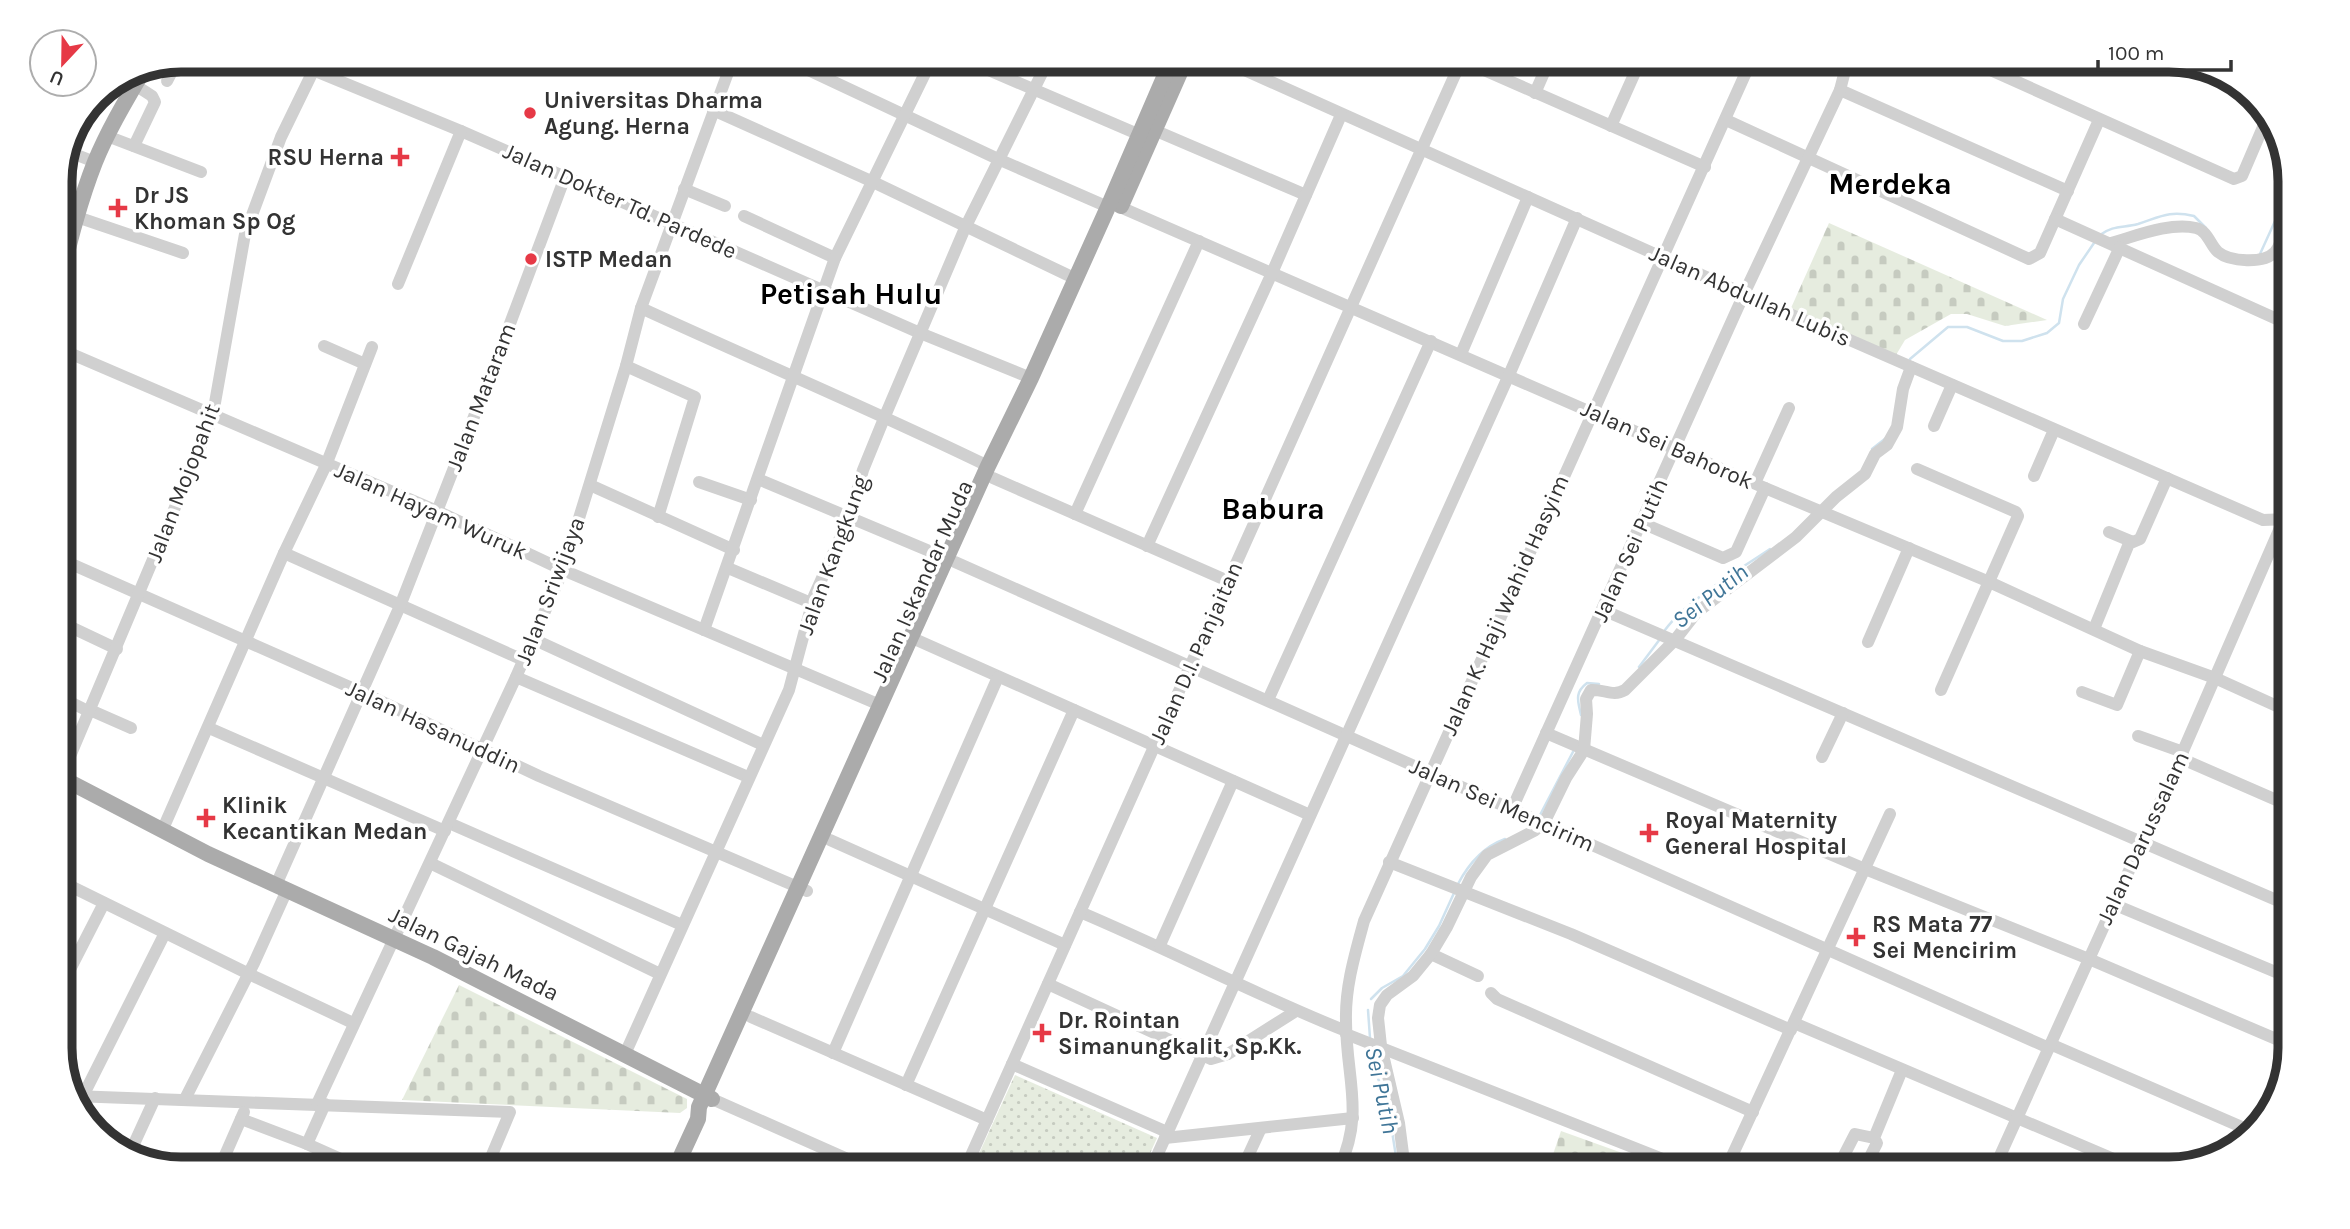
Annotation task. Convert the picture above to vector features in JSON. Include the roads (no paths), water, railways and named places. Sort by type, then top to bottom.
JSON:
[{"type":"main road","name":"Jalan Iskandar Muda","points":[[708,1098],[751,1017],[802,889],[830,840],[988,473],[1035,380],[1113,206],[1168,72]]},
{"type":"main road","name":"Jalan Iskandar Muda","points":[[1146,130],[1179,72]]},
{"type":"main road","points":[[72,232],[95,162],[137,81]]},
{"type":"main road","name":"Jalan Iskandar Muda","points":[[1035,380],[1076,279],[1113,206]]},
{"type":"main road","name":"Jalan Iskandar Muda","points":[[682,1157],[698,1119],[706,1112],[708,1098],[802,889],[880,705],[915,639]]},
{"type":"main road","name":"Jalan Gajah Mada","points":[[72,784],[162,831],[393,938],[708,1098]]},
{"type":"street","name":"Jalan Mojopahit","points":[[72,751],[213,414],[245,234],[281,138],[312,72]]},
{"type":"street","name":"Jalan Dokter Td. Pardede","points":[[330,72],[920,333],[1035,380]]},
{"type":"street","name":"Jalan Sriwijaya","points":[[307,1144],[353,1023],[447,827],[563,570],[626,366],[641,308],[728,72]]},
{"type":"street","name":"Jalan Sei Bahorok","points":[[811,72],[998,159],[1199,241],[1987,581],[2140,651],[2215,678],[2278,707]]},
{"type":"street","points":[[704,630],[728,568],[822,290],[871,181],[926,72]]},
{"type":"street","points":[[992,72],[1146,130],[1306,195]]},
{"type":"street","name":"Jalan Kangkung","points":[[625,1054],[789,690],[811,603],[850,516],[863,470],[920,333],[965,228],[1043,72]]},
{"type":"street","name":"Jalan Abdullah Lubis","points":[[1246,72],[2054,430],[2263,520],[2278,520]]},
{"type":"street","name":"Jalan D.I. Panjaitan","points":[[971,1157],[1456,72]]},
{"type":"street","points":[[1488,72],[1704,167]]},
{"type":"street","points":[[1535,93],[1545,72]]},
{"type":"street","points":[[1611,126],[1636,72]]},
{"type":"street","name":"Jalan K. Haji Wahid Hasyim","points":[[1344,1157],[1353,1118],[1354,1098],[1346,1032],[1349,978],[1364,921],[1747,72]]},
{"type":"street","name":"Jalan Sei Putih","points":[[1512,809],[1744,294],[1840,90],[1845,72]]},
{"type":"street","points":[[1993,72],[2234,179],[2242,176],[2263,126]]},
{"type":"street","points":[[167,81],[171,73]]},
{"type":"street","points":[[134,146],[155,103],[152,96],[135,85]]},
{"type":"street","points":[[1840,90],[2067,191]]},
{"type":"street","points":[[713,110],[871,181],[1076,279]]},
{"type":"street","points":[[1147,546],[1341,115]]},
{"type":"street","points":[[1726,120],[2029,259],[2040,253],[2099,120]]},
{"type":"street","points":[[398,284],[461,131]]},
{"type":"street","points":[[107,136],[201,172]]},
{"type":"street","points":[[75,154],[95,162]]},
{"type":"street","name":"Jalan Mataram","points":[[185,1098],[249,974],[322,777],[400,607],[565,177]]},
{"type":"street","points":[[684,189],[725,206]]},
{"type":"street","points":[[1461,354],[1528,197]]},
{"type":"street","points":[[76,216],[183,253]]},
{"type":"street","points":[[744,216],[835,258]]},
{"type":"street","points":[[1157,1157],[1577,218]]},
{"type":"street","points":[[2055,219],[2278,320]]},
{"type":"street","points":[[2113,244],[2149,233],[2189,228],[2203,231],[2217,251],[2225,256],[2245,260],[2273,254],[2278,245]]},
{"type":"street","points":[[1075,514],[1199,241]]},
{"type":"street","points":[[2084,324],[2113,244]]},
{"type":"street","points":[[641,308],[885,416],[988,473],[1228,581]]},
{"type":"street","points":[[1268,700],[1431,341]]},
{"type":"street","points":[[324,346],[365,364]]},
{"type":"street","points":[[162,831],[284,553],[326,465],[372,347]]},
{"type":"street","name":"Jalan Hayam Wuruk","points":[[72,354],[437,511],[563,570],[880,705]]},
{"type":"street","points":[[626,366],[695,397],[659,517]]},
{"type":"street","points":[[1403,1157],[1399,1123],[1374,1044],[1382,1001],[1413,976],[1430,954],[1447,927],[1459,889],[1487,855],[1534,831],[1566,778],[1578,747],[1587,715],[1586,699],[1591,690],[1619,694],[1625,690],[1675,640],[1696,613],[1796,537],[1818,510],[1865,474],[1875,454],[1890,441],[1898,424],[1903,389],[1911,367]]},
{"type":"street","points":[[1934,426],[1952,384]]},
{"type":"street","points":[[1642,523],[1723,558],[1731,556],[1736,552],[1789,408]]},
{"type":"street","points":[[2034,476],[2054,430]]},
{"type":"street","points":[[1917,469],[2017,514],[1941,690]]},
{"type":"street","points":[[2109,532],[2130,541],[2142,537],[2167,478]]},
{"type":"street","name":"Jalan Sei Mencirim","points":[[758,479],[951,560],[1827,949],[2243,1128]]},
{"type":"street","points":[[699,482],[751,500]]},
{"type":"street","points":[[590,485],[734,550]]},
{"type":"street","name":"Jalan Darussalam","points":[[2000,1157],[2278,540]]},
{"type":"street","points":[[2094,629],[2130,541]]},
{"type":"street","points":[[1868,642],[1909,548]]},
{"type":"street","points":[[284,553],[523,660]]},
{"type":"street","name":"Jalan Hasanuddin","points":[[72,564],[361,692],[482,750],[802,889]]},
{"type":"street","points":[[728,568],[811,603]]},
{"type":"street","points":[[1603,610],[2278,901]]},
{"type":"street","points":[[72,628],[117,649]]},
{"type":"street","points":[[533,639],[763,745]]},
{"type":"street","points":[[915,639],[1310,815]]},
{"type":"street","points":[[2081,692],[2116,705],[2140,651]]},
{"type":"street","points":[[516,677],[748,777]]},
{"type":"street","points":[[833,1053],[998,677]]},
{"type":"street","points":[[72,702],[131,728]]},
{"type":"street","points":[[906,1085],[1074,709]]},
{"type":"street","points":[[1822,757],[1843,713]]},
{"type":"street","points":[[209,728],[682,925]]},
{"type":"street","points":[[1546,733],[1865,869],[2089,959],[2278,1039]]},
{"type":"street","points":[[2138,736],[2278,800]]},
{"type":"street","points":[[1160,945],[1233,781]]},
{"type":"street","points":[[1732,1157],[1890,814]]},
{"type":"street","points":[[830,840],[1065,945]]},
{"type":"street","points":[[1390,862],[1902,1070],[2107,1157]]},
{"type":"street","points":[[430,863],[660,974]]},
{"type":"street","points":[[72,887],[353,1023]]},
{"type":"street","points":[[72,966],[104,903]]},
{"type":"street","points":[[2113,904],[2278,973]]},
{"type":"street","points":[[1080,912],[1160,945],[1296,1011],[1510,1101],[1654,1157]]},
{"type":"street","points":[[81,1091],[164,933]]},
{"type":"street","points":[[1430,954],[1478,976]]},
{"type":"street","points":[[1048,984],[1211,1059],[1228,1054],[1296,1011]]},
{"type":"street","points":[[1491,993],[1497,999],[1753,1112]]},
{"type":"street","points":[[751,1017],[987,1120]]},
{"type":"street","points":[[1012,1064],[1166,1135],[1353,1118]]},
{"type":"street","points":[[1874,1138],[1902,1070]]},
{"type":"street","points":[[83,1096],[510,1112],[491,1157]]},
{"type":"street","points":[[133,1146],[155,1098]]},
{"type":"street","name":"Jalan Gajah Mada","points":[[708,1098],[841,1157]]},
{"type":"street","points":[[225,1157],[248,1102]]},
{"type":"street","points":[[241,1119],[335,1157]]},
{"type":"street","points":[[1248,1157],[1261,1128]]},
{"type":"street","points":[[1844,1157],[1855,1134],[1874,1138],[1877,1143],[1871,1155]]},
{"type":"waterway","name":"Sei Putih","points":[[2100,235],[2114,228],[2171,214],[2194,216],[2206,228]]},
{"type":"waterway","name":"Sei Putih","points":[[2260,254],[2278,214]]},
{"type":"waterway","name":"Sei Putih","points":[[1910,359],[1948,327],[1967,327],[2003,341],[2022,341],[2047,333],[2059,323],[2063,299],[2079,265],[2094,243]]},
{"type":"waterway","name":"Sei Putih","points":[[1872,449],[1886,438]]},
{"type":"waterway","name":"Sei Putih","points":[[1665,630],[1700,597],[1770,549]]},
{"type":"waterway","name":"Sei Putih","points":[[1639,667],[1660,639]]},
{"type":"waterway","name":"Sei Putih","points":[[1581,715],[1578,698],[1580,690],[1587,683],[1599,684]]},
{"type":"waterway","name":"Sei Putih","points":[[1539,817],[1575,748]]},
{"type":"waterway","name":"Sei Putih","points":[[1458,884],[1477,857],[1490,846],[1505,839]]},
{"type":"waterway","name":"Sei Putih","points":[[1371,999],[1382,988],[1403,976],[1425,949],[1454,893]]},
{"type":"waterway","name":"Sei Putih","points":[[1368,1010],[1370,1038]]},
{"type":"waterway","name":"Sei Putih","points":[[1371,1048],[1375,1070],[1388,1106],[1396,1157]]},
{"type":"place","name":"Universitas Dharma Agung. Herna","points":[[530,113]]},
{"type":"place","name":"RSU Herna","points":[[400,157]]},
{"type":"place","name":"Dr JS Khoman Sp Og","points":[[118,208]]},
{"type":"place","name":"ISTP Medan","points":[[531,259]]},
{"type":"place","name":"Klinik Kecantikan Medan","points":[[206,818]]},
{"type":"place","name":"Royal Maternity General Hospital","points":[[1649,833]]},
{"type":"place","name":"RS Mata 77 Sei Mencirim","points":[[1856,937]]},
{"type":"place","name":"Dr. Rointan Simanungkalit, Sp.Kk.","points":[[1042,1033]]},
{"type":"district","name":"Merdeka","points":[[1890,184]]},
{"type":"district","name":"Petisah Hulu","points":[[851,294]]},
{"type":"district","name":"Babura","points":[[1273,509]]}]
